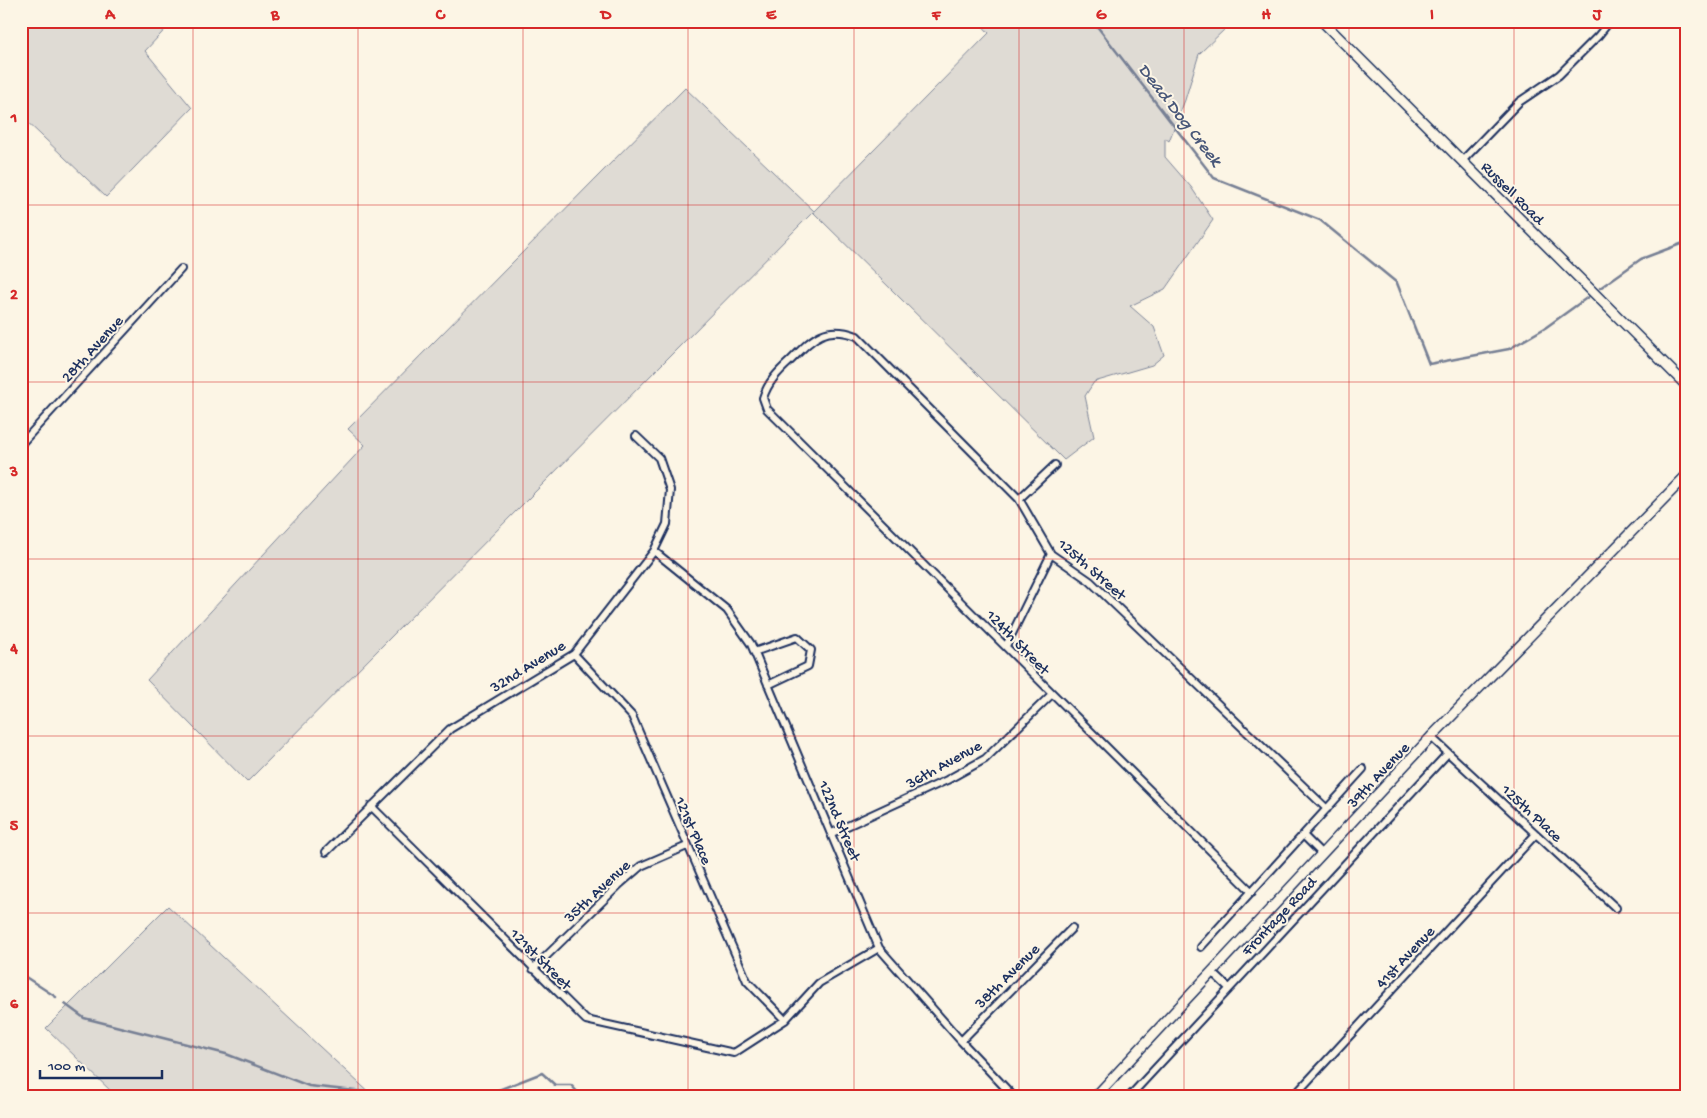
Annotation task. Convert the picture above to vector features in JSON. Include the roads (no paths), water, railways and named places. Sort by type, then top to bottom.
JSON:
[{"type":"main road","name":"Russell Road","points":[[1322,21],[1686,385]]},
{"type":"main road","name":"39th Avenue","points":[[1095,1097],[1431,737],[1686,476]]},
{"type":"street","points":[[1462,161],[1519,102],[1559,75],[1598,36],[1610,21]]},
{"type":"street","name":"28th Avenue","points":[[21,444],[181,269]]},
{"type":"street","name":"125th Street","points":[[767,409],[763,398],[767,385],[811,339],[829,332],[843,331],[857,336],[1019,499],[1051,554],[1090,581],[1327,809]]},
{"type":"street","name":"124th Street","points":[[767,409],[1252,892]]},
{"type":"street","name":"32nd Avenue","points":[[326,852],[450,729],[574,654],[654,551],[667,524],[670,490],[659,458],[636,436]]},
{"type":"street","points":[[1019,499],[1055,465]]},
{"type":"street","name":"122nd Street","points":[[654,551],[727,610],[754,652],[879,948],[961,1041],[1014,1097]]},
{"type":"street","points":[[1006,646],[1051,554]]},
{"type":"street","points":[[754,652],[797,637],[811,650],[808,666],[768,685]]},
{"type":"street","name":"121st Place","points":[[574,654],[632,716],[747,981],[785,1020]]},
{"type":"street","name":"36th Avenue","points":[[832,833],[947,780],[985,759],[1052,694]]},
{"type":"street","name":"125th Place","points":[[1431,737],[1616,908]]},
{"type":"street","name":"Frontage Road","points":[[1129,1097],[1448,753]]},
{"type":"street","name":"39th Avenue","points":[[1201,947],[1363,769]]},
{"type":"street","name":"121st Street","points":[[371,806],[586,1020],[734,1053],[785,1020]]},
{"type":"street","name":"41st Avenue","points":[[1293,1097],[1536,834]]},
{"type":"street","points":[[1303,835],[1322,854]]},
{"type":"street","name":"35th Avenue","points":[[533,969],[641,866],[687,846]]},
{"type":"street","name":"38th Avenue","points":[[961,1041],[1072,928]]},
{"type":"street","points":[[785,1020],[819,983],[879,948]]},
{"type":"street","points":[[1212,972],[1229,988]]},
{"type":"waterway","name":"Dead Dog Creek","points":[[1093,21],[1214,178],[1320,220],[1397,283],[1429,364],[1509,349],[1545,328],[1588,297]]},
{"type":"waterway","name":"Dead Dog Creek","points":[[1600,288],[1641,259],[1686,242]]},
{"type":"waterway","points":[[21,974],[56,997]]},
{"type":"waterway","points":[[65,1004],[84,1018],[226,1054],[309,1086],[393,1095],[443,1097]]},
{"type":"waterway","points":[[496,1091],[542,1073],[555,1085],[571,1085],[582,1097]]}]
